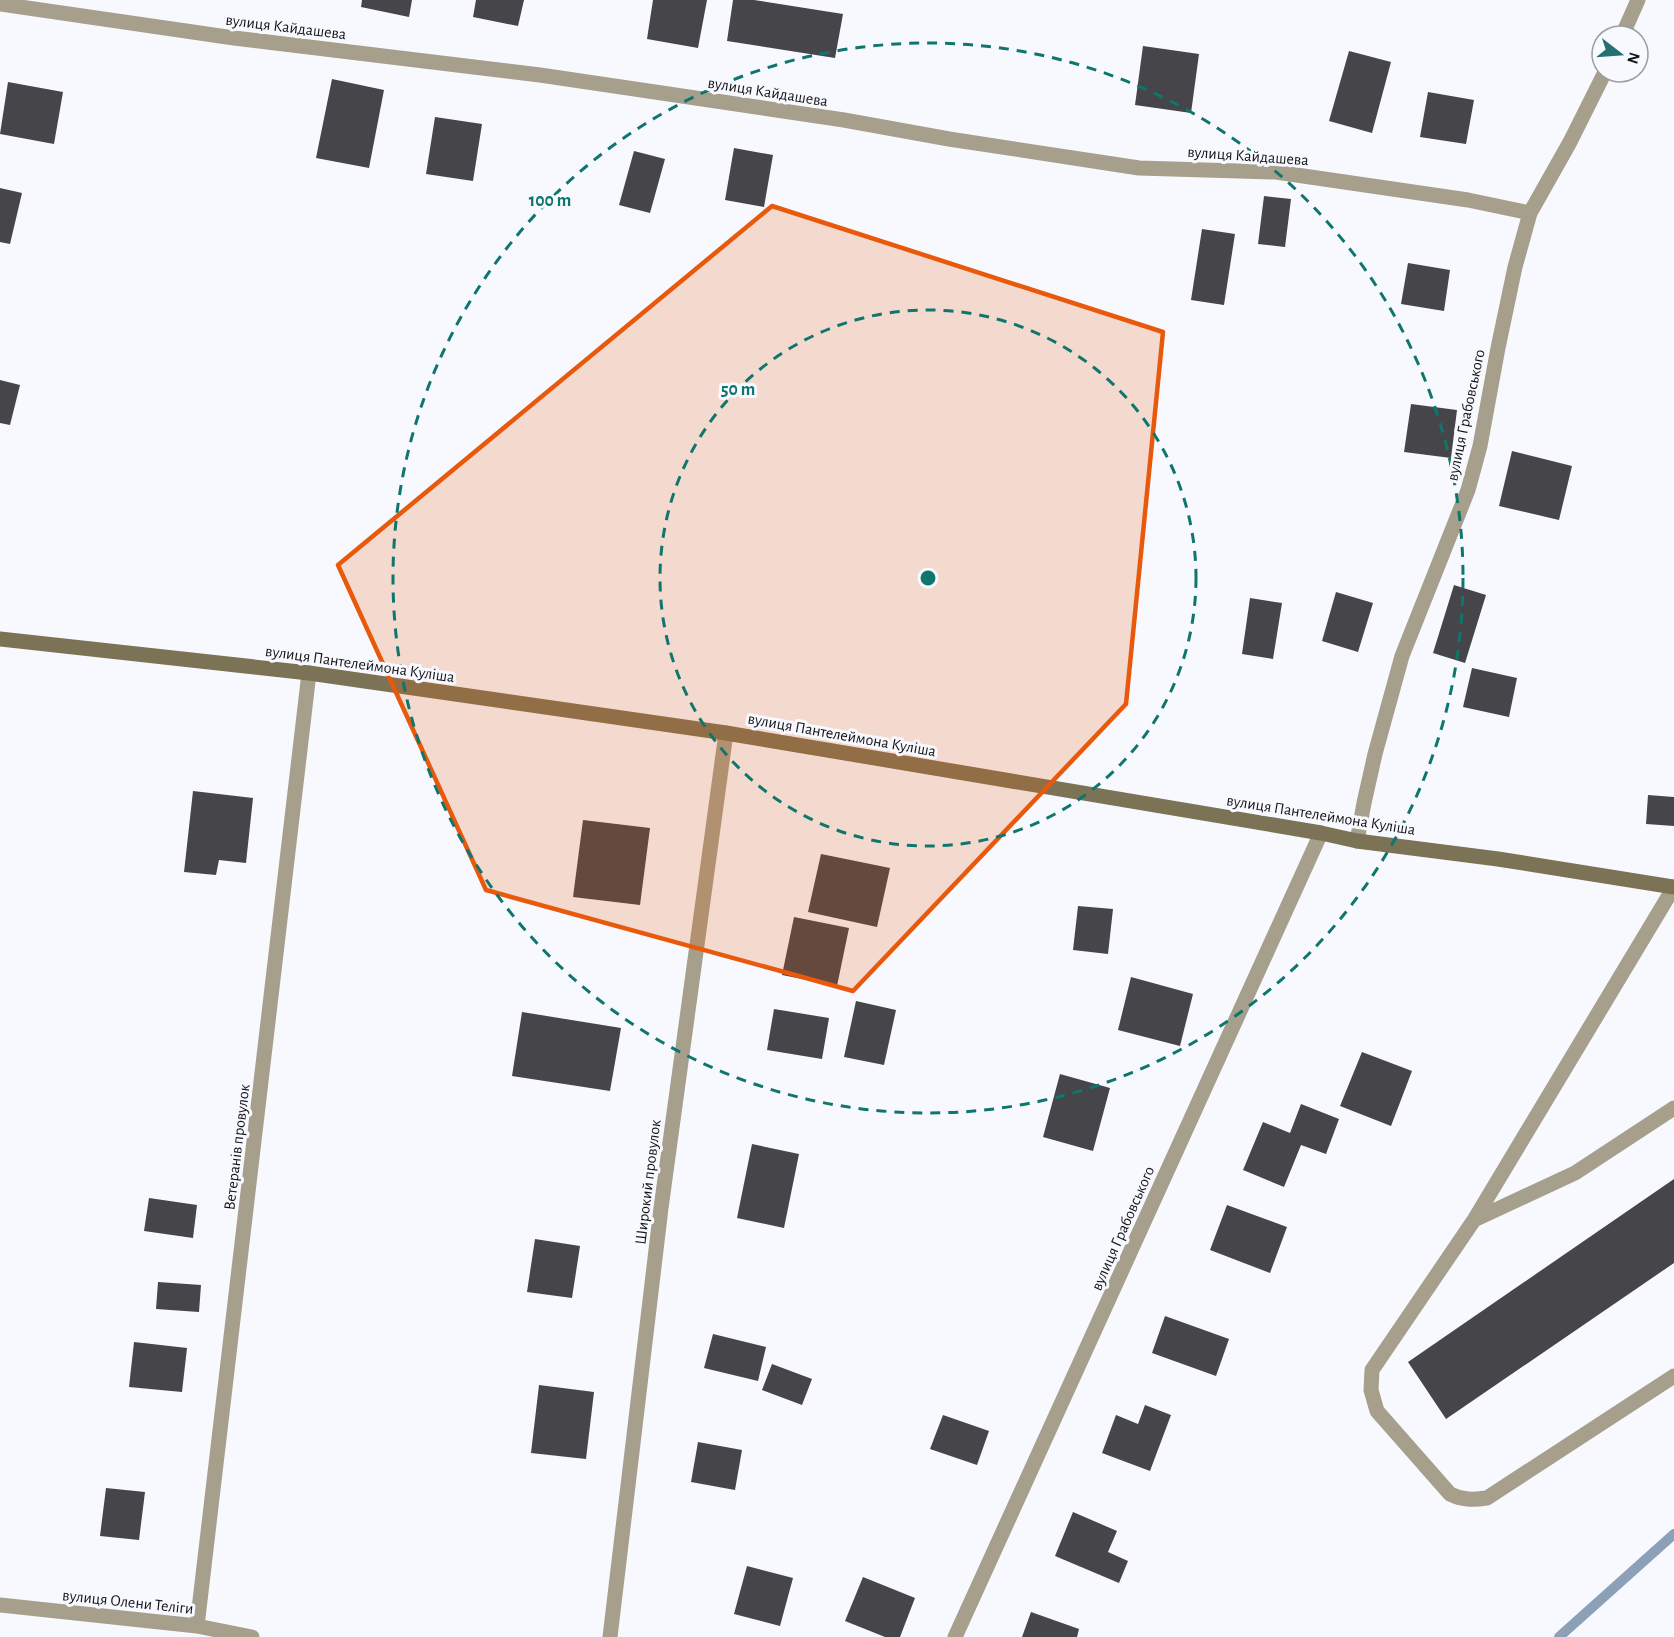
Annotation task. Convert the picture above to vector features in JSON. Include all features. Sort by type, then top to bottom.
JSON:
[{"type":"street","points":[[1627,24],[1638,0]]},
{"type":"street","name":"вулиця Кайдашева","points":[[0,4],[234,38],[551,76],[844,120],[949,139],[1139,168],[1276,172],[1468,200],[1530,213]]},
{"type":"street","name":"вулиця Грабовського","points":[[1357,841],[1375,754],[1402,656],[1468,490],[1480,446],[1515,267],[1530,213],[1599,84]]},
{"type":"street","name":"вулиця Пантелеймона Куліша","points":[[0,639],[309,673],[726,733],[1321,833],[1357,841],[1498,859],[1674,887]]},
{"type":"street","name":"Ветеранів провулок","points":[[197,1626],[309,673]]},
{"type":"street","name":"Широкий провулок","points":[[610,1637],[661,1208],[726,733]]},
{"type":"street","name":"вулиця Грабовського","points":[[955,1637],[1321,833]]},
{"type":"street","points":[[1674,887],[1474,1220],[1372,1370],[1371,1390],[1377,1411],[1450,1494],[1473,1500],[1487,1498],[1674,1376]]},
{"type":"street","points":[[1474,1220],[1575,1173],[1674,1108]]},
{"type":"street","name":"вулиця Олени Теліги","points":[[0,1605],[197,1626],[252,1637]]},
{"type":"highlighted area","points":[[772,206],[1163,332],[1126,704],[853,991],[486,890],[338,565]]},
{"type":"building","points":[[362,0],[412,0],[409,17],[361,7]]},
{"type":"building","points":[[476,0],[524,0],[518,26],[473,17]]},
{"type":"building","points":[[653,0],[707,0],[698,48],[647,39]]},
{"type":"building","points":[[733,0],[754,0],[843,14],[835,58],[727,41]]},
{"type":"building","points":[[1143,46],[1199,54],[1191,113],[1135,105]]},
{"type":"building","points":[[1349,51],[1391,62],[1372,133],[1329,121]]},
{"type":"building","points":[[332,79],[384,90],[369,168],[316,158]]},
{"type":"building","points":[[8,82],[63,92],[54,144],[0,134]]},
{"type":"building","points":[[1428,92],[1474,100],[1466,144],[1420,137]]},
{"type":"building","points":[[435,117],[482,124],[473,181],[426,174]]},
{"type":"building","points":[[734,148],[773,155],[764,207],[725,200]]},
{"type":"building","points":[[634,151],[665,159],[650,213],[619,205]]},
{"type":"building","points":[[0,188],[22,193],[10,244],[0,242]]},
{"type":"building","points":[[1264,196],[1291,199],[1285,247],[1258,244]]},
{"type":"building","points":[[1202,229],[1235,234],[1224,305],[1191,300]]},
{"type":"building","points":[[1408,263],[1450,270],[1444,311],[1401,304]]},
{"type":"building","points":[[0,380],[20,385],[10,425],[0,423]]},
{"type":"building","points":[[1411,404],[1457,410],[1451,458],[1404,452]]},
{"type":"building","points":[[1512,451],[1572,466],[1559,520],[1499,506]]},
{"type":"building","points":[[1454,585],[1486,595],[1465,663],[1433,653]]},
{"type":"building","points":[[1336,592],[1373,603],[1358,652],[1322,641]]},
{"type":"building","points":[[1250,598],[1282,603],[1273,659],[1242,654]]},
{"type":"building","points":[[1472,668],[1517,678],[1509,717],[1463,707]]},
{"type":"building","points":[[193,791],[253,798],[246,863],[219,860],[216,875],[184,872]]},
{"type":"building","points":[[1648,795],[1674,797],[1674,826],[1646,824]]},
{"type":"building","points":[[583,820],[650,828],[640,905],[573,897]]},
{"type":"building","points":[[821,854],[890,868],[877,927],[808,912]]},
{"type":"building","points":[[1078,906],[1113,909],[1108,954],[1073,950]]},
{"type":"building","points":[[794,917],[849,928],[837,986],[782,975]]},
{"type":"building","points":[[1131,977],[1193,994],[1180,1046],[1118,1030]]},
{"type":"building","points":[[856,1001],[896,1010],[884,1065],[844,1057]]},
{"type":"building","points":[[774,1009],[829,1018],[822,1059],[767,1050]]},
{"type":"building","points":[[522,1012],[621,1028],[610,1091],[512,1076]]},
{"type":"building","points":[[1362,1052],[1412,1071],[1391,1126],[1340,1106]]},
{"type":"building","points":[[1060,1074],[1110,1088],[1093,1151],[1043,1137]]},
{"type":"building","points":[[1301,1104],[1339,1119],[1326,1154],[1301,1145],[1284,1187],[1243,1170],[1263,1122],[1290,1133]]},
{"type":"building","points":[[752,1144],[799,1154],[784,1228],[737,1218]]},
{"type":"building","points":[[1674,1179],[1674,1263],[1446,1419],[1408,1362]]},
{"type":"building","points":[[149,1198],[197,1205],[193,1238],[144,1231]]},
{"type":"building","points":[[1227,1205],[1287,1227],[1270,1273],[1210,1250]]},
{"type":"building","points":[[535,1239],[580,1246],[572,1298],[527,1292]]},
{"type":"building","points":[[158,1282],[201,1285],[199,1312],[156,1309]]},
{"type":"building","points":[[1165,1316],[1229,1339],[1216,1376],[1152,1353]]},
{"type":"building","points":[[713,1334],[766,1347],[758,1381],[704,1368]]},
{"type":"building","points":[[134,1342],[187,1348],[182,1392],[129,1387]]},
{"type":"building","points":[[772,1364],[812,1379],[802,1405],[762,1390]]},
{"type":"building","points":[[539,1385],[594,1392],[586,1459],[531,1453]]},
{"type":"building","points":[[1145,1405],[1171,1415],[1150,1471],[1102,1453],[1116,1415],[1138,1424]]},
{"type":"building","points":[[943,1415],[989,1431],[977,1465],[930,1449]]},
{"type":"building","points":[[698,1442],[742,1450],[735,1490],[691,1482]]},
{"type":"building","points":[[106,1488],[145,1492],[139,1540],[100,1536]]},
{"type":"building","points":[[1073,1512],[1117,1531],[1108,1552],[1128,1561],[1119,1583],[1055,1556]]},
{"type":"building","points":[[747,1566],[793,1578],[780,1626],[734,1614]]},
{"type":"building","points":[[863,1577],[915,1598],[900,1637],[885,1637],[845,1621]]},
{"type":"building","points":[[1031,1612],[1079,1629],[1077,1637],[1022,1637]]},
{"type":"waterway","points":[[1559,1637],[1674,1534]]}]
